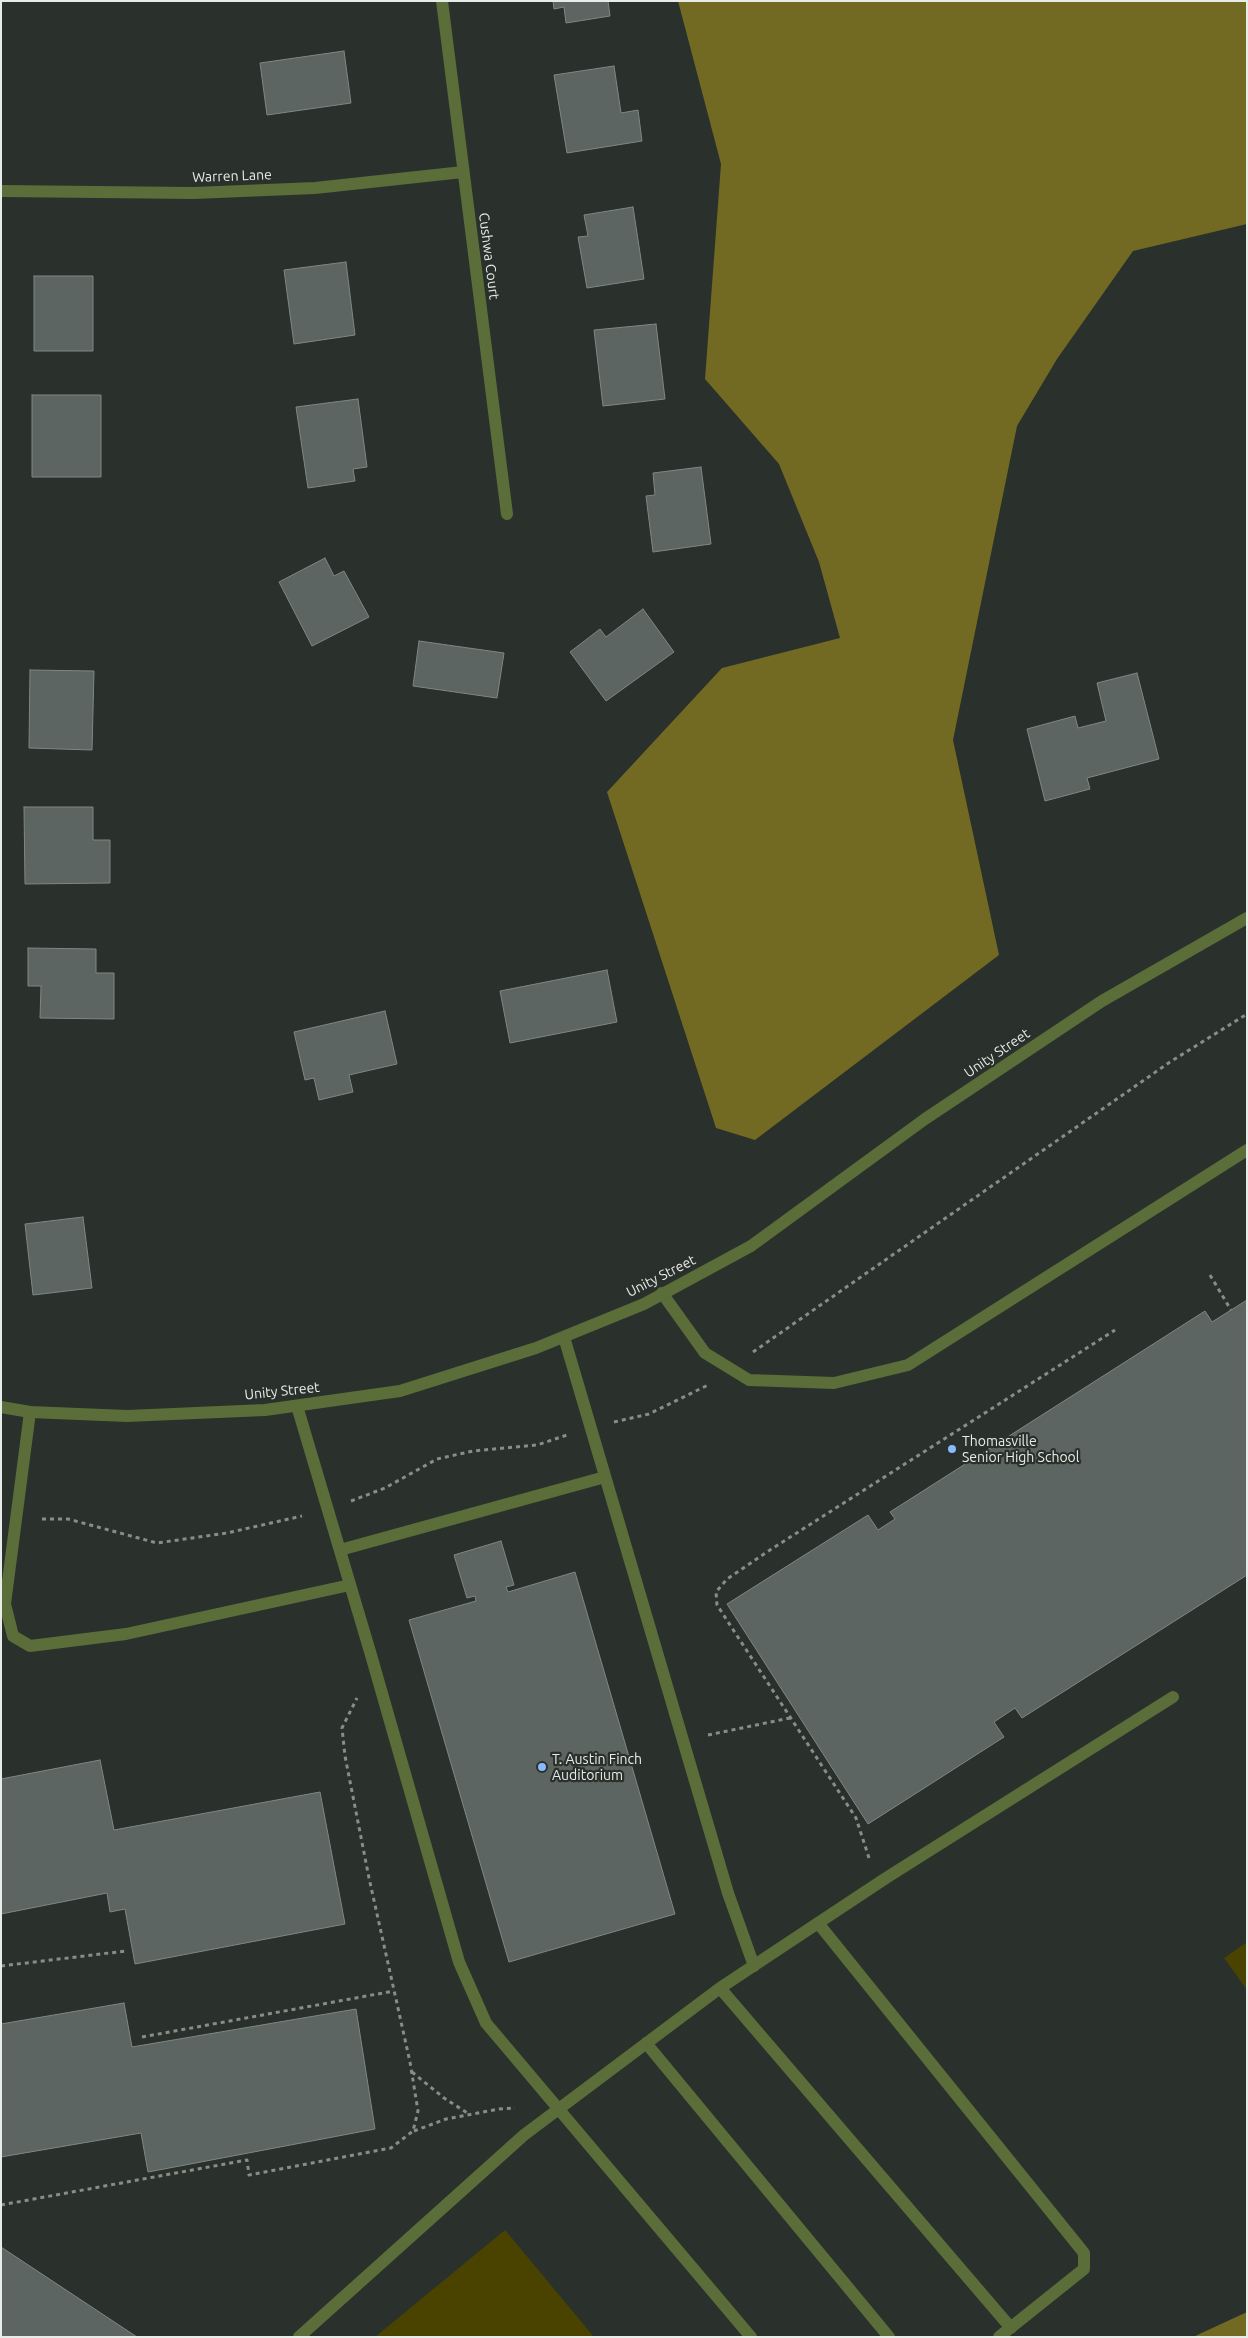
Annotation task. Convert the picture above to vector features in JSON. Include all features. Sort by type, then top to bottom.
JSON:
[{"type":"street","name":"Cushwa Court","points":[[442,1],[507,514]]},
{"type":"street","name":"Warren Lane","points":[[1,191],[194,193],[315,188],[463,172]]},
{"type":"street","name":"Unity Street","points":[[1,1407],[30,1412],[128,1416],[265,1410],[400,1391],[536,1348],[644,1304],[750,1246],[925,1119],[1102,1001],[1247,918]]},
{"type":"street","points":[[662,1293],[705,1353],[749,1380],[834,1383],[908,1365],[1247,1150]]},
{"type":"street","points":[[564,1337],[728,1894],[754,1966]]},
{"type":"street","points":[[297,1406],[459,1962],[486,2023],[751,2337]]},
{"type":"street","points":[[30,1412],[5,1604],[13,1636],[30,1646],[126,1634],[350,1585]]},
{"type":"street","points":[[340,1550],[605,1477]]},
{"type":"street","points":[[299,2337],[524,2135],[558,2107],[720,1988],[879,1884],[1173,1697]]},
{"type":"street","points":[[818,1924],[1084,2253],[1084,2269],[1000,2337]]},
{"type":"street","points":[[720,1988],[1011,2328]]},
{"type":"street","points":[[646,2043],[889,2337]]},
{"type":"path","points":[[16,1518],[68,1520],[157,1543],[227,1533],[328,1510],[385,1488],[437,1459],[474,1451],[536,1445],[591,1428],[649,1414],[702,1389],[1170,1062],[1247,1014]]},
{"type":"path","points":[[1210,1275],[1231,1310]]},
{"type":"path","points":[[879,1884],[856,1818],[717,1605],[716,1592],[727,1579],[770,1550],[1115,1330]]},
{"type":"path","points":[[378,1680],[354,1700],[342,1728],[345,1756],[369,1878],[411,2071],[418,2111],[413,2131]]},
{"type":"path","points":[[683,1740],[790,1718]]},
{"type":"path","points":[[1,1966],[126,1951]]},
{"type":"path","points":[[142,2037],[394,1991]]},
{"type":"path","points":[[411,2071],[444,2098],[470,2114]]},
{"type":"path","points":[[1,2205],[247,2160],[250,2175],[390,2148],[413,2131],[446,2119],[499,2109],[558,2107]]},
{"type":"shaded area","points":[[678,1],[1247,1],[1247,224],[1133,251],[1057,359],[1017,426],[953,740],[999,955],[755,1140],[716,1128],[607,792],[722,668],[840,638],[819,562],[779,464],[705,379],[721,164]]},
{"type":"shaded area","points":[[1247,1942],[1247,1990],[1224,1958]]},
{"type":"shaded area","points":[[505,2230],[594,2337],[375,2337]]},
{"type":"shaded area","points":[[1247,2312],[1247,2337],[1193,2337]]},
{"type":"building","points":[[553,1],[608,1],[610,16],[566,23],[564,7],[554,9]]},
{"type":"building","points":[[344,51],[351,103],[267,115],[260,63]]},
{"type":"building","points":[[614,66],[621,113],[638,110],[642,141],[567,153],[554,75]]},
{"type":"building","points":[[633,207],[644,279],[587,288],[578,237],[588,236],[584,215]]},
{"type":"building","points":[[346,262],[355,335],[294,344],[284,270]]},
{"type":"building","points":[[34,276],[93,276],[93,351],[34,351]]},
{"type":"building","points":[[656,324],[665,399],[603,406],[594,330]]},
{"type":"building","points":[[32,395],[101,395],[101,477],[32,477]]},
{"type":"building","points":[[358,399],[367,467],[353,469],[355,481],[308,488],[296,407]]},
{"type":"building","points":[[701,467],[711,544],[653,552],[646,496],[655,495],[653,473]]},
{"type":"building","points":[[325,558],[334,576],[344,571],[369,617],[312,646],[279,582]]},
{"type":"building","points":[[643,609],[674,652],[606,701],[570,652],[600,629],[606,637]]},
{"type":"building","points":[[419,641],[504,653],[497,698],[413,686]]},
{"type":"building","points":[[30,670],[94,671],[92,750],[29,748]]},
{"type":"building","points":[[1137,673],[1159,759],[1087,778],[1090,789],[1045,801],[1027,729],[1075,716],[1078,728],[1106,721],[1097,683]]},
{"type":"building","points":[[24,807],[93,807],[93,840],[110,840],[110,883],[25,884]]},
{"type":"building","points":[[28,948],[96,949],[96,973],[114,973],[114,1019],[40,1018],[41,986],[28,986]]},
{"type":"building","points":[[607,970],[617,1022],[510,1043],[500,991]]},
{"type":"building","points":[[385,1011],[397,1064],[349,1075],[353,1092],[319,1100],[314,1078],[305,1080],[294,1032]]},
{"type":"building","points":[[83,1217],[92,1288],[33,1295],[25,1224]]},
{"type":"building","points":[[1247,1300],[1247,1575],[1022,1718],[1015,1708],[994,1722],[1004,1737],[868,1824],[727,1604],[868,1515],[878,1530],[895,1519],[890,1512],[1205,1311],[1212,1322]]},
{"type":"building","name":"T. Austin Finch Auditorium","points":[[501,1541],[514,1585],[506,1587],[508,1592],[575,1572],[675,1914],[509,1962],[409,1620],[476,1601],[475,1596],[467,1598],[454,1555]]},
{"type":"building","points":[[100,1760],[114,1830],[320,1792],[345,1924],[135,1964],[125,1909],[110,1912],[107,1893],[1,1914],[1,1779]]},
{"type":"building","points":[[124,2003],[132,2047],[356,2009],[375,2129],[148,2172],[141,2133],[1,2157],[1,2024]]},
{"type":"building","points":[[1,2247],[137,2337],[1,2337]]},
{"type":"place","name":"Thomasville Senior High School","points":[[952,1449]]},
{"type":"place","name":"T. Austin Finch Auditorium","points":[[542,1767]]}]
